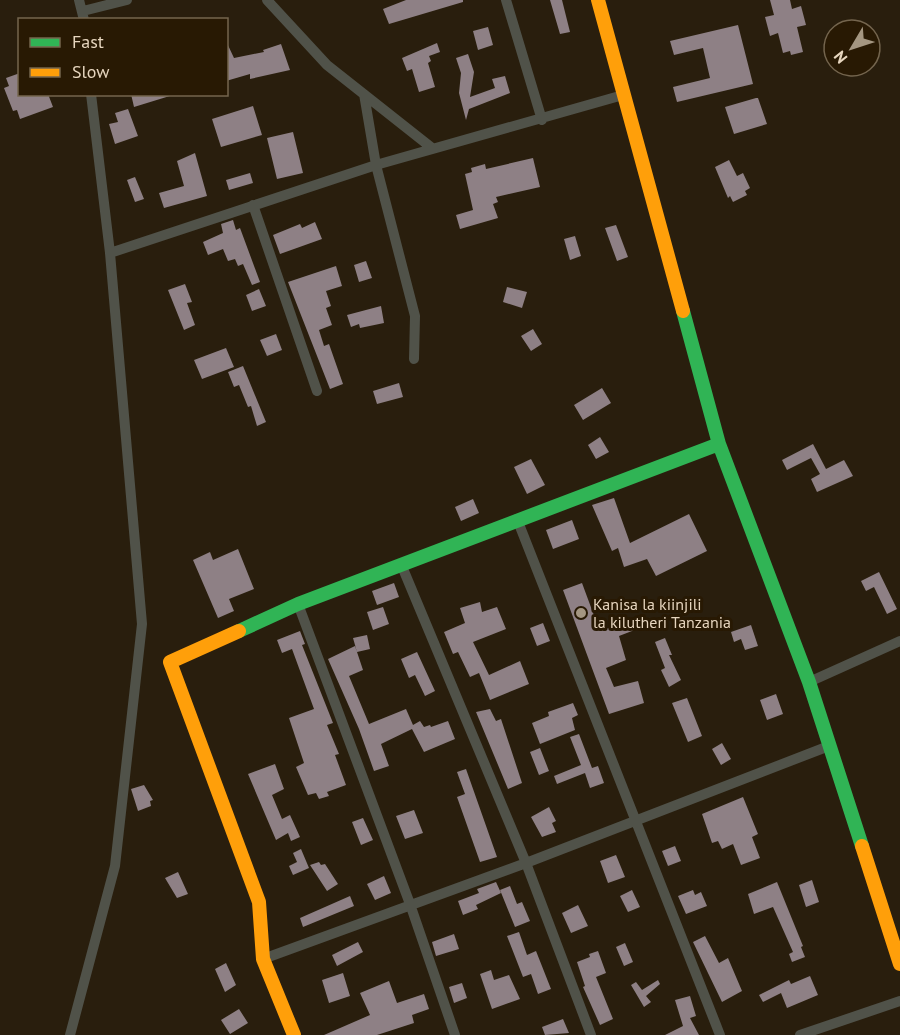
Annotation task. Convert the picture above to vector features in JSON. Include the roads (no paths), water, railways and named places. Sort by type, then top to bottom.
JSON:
[{"type":"street","points":[[79,0],[83,15],[127,0]]},
{"type":"street","points":[[267,0],[327,65],[432,148]]},
{"type":"street","points":[[506,0],[542,120]]},
{"type":"street","points":[[598,0],[719,444],[808,682],[900,964]]},
{"type":"street","points":[[364,94],[376,165],[415,316],[414,359]]},
{"type":"street","points":[[110,253],[376,165],[542,120],[623,95]]},
{"type":"street","points":[[70,1035],[115,866],[142,624],[110,253],[92,96]]},
{"type":"street","points":[[253,205],[317,391]]},
{"type":"street","points":[[294,1035],[263,959],[259,902],[170,662],[298,604],[719,444]]},
{"type":"street","points":[[517,519],[720,1035]]},
{"type":"street","points":[[401,564],[526,863],[591,1035]]},
{"type":"street","points":[[298,604],[410,904],[455,1035]]},
{"type":"street","points":[[808,682],[900,641]]},
{"type":"street","points":[[263,959],[526,863],[829,746]]},
{"type":"street","points":[[800,1035],[900,1001]]},
{"type":"place","name":"Kanisa la kiinjili la kilutheri Tanzania","points":[[581,613]]}]
